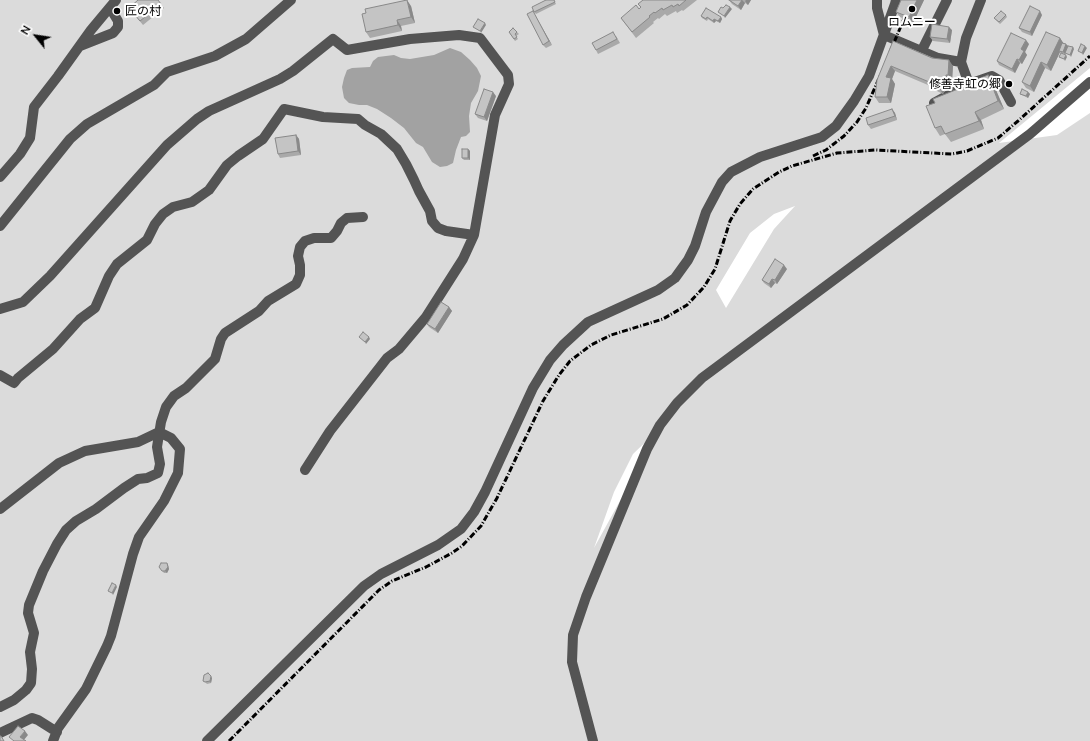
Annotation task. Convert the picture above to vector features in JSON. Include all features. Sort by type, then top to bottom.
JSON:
[{"type":"street","points":[[0,226],[70,140],[87,124],[154,85],[167,72],[215,56],[246,39],[291,0]]},
{"type":"street","points":[[877,0],[877,8],[884,35]]},
{"type":"street","points":[[207,741],[364,586],[380,574],[438,545],[461,529],[474,512],[485,492],[533,388],[550,360],[567,341],[588,322],[658,290],[675,278],[688,260],[695,246],[706,212],[722,182],[731,172],[760,157],[822,137],[836,126],[854,101],[869,76],[896,0]]},
{"type":"street","points":[[921,52],[947,0]]},
{"type":"street","points":[[969,84],[961,62],[966,38],[982,0]]},
{"type":"street","points":[[80,46],[113,33],[118,27],[118,21],[113,4]]},
{"type":"street","points":[[0,177],[20,154],[30,138],[34,107],[113,4]]},
{"type":"street","points":[[0,309],[23,302],[45,281],[167,145],[188,126],[209,111],[280,79],[293,71],[333,40],[347,50],[410,39],[459,35],[480,38],[508,75],[509,84],[495,115],[474,235],[463,259],[426,317],[399,349],[387,358],[330,431],[305,470]]},
{"type":"street","points":[[884,35],[938,58],[961,62]]},
{"type":"street","points":[[934,103],[969,84],[992,76],[999,80],[1011,102]]},
{"type":"street","points":[[593,741],[572,662],[573,635],[586,597],[647,449],[660,425],[677,403],[702,378],[1030,134],[1090,82]]},
{"type":"street","points":[[0,375],[14,384],[18,378],[54,349],[80,319],[95,308],[109,276],[117,264],[147,240],[162,214],[173,206],[192,202],[209,190],[227,165],[262,139],[284,110],[323,117],[358,119],[364,125],[381,134],[397,149],[430,211],[432,221],[438,228],[446,231],[474,235]]},
{"type":"street","points":[[0,707],[14,700],[26,690],[30,683],[32,669],[30,652],[34,633],[28,613],[29,605],[43,571],[66,530],[76,521],[96,509],[138,479],[147,478],[158,474],[160,464],[157,447],[159,432],[166,407],[174,396],[186,388],[215,359],[221,339],[225,333],[259,311],[268,301],[296,284],[300,275],[298,256],[300,247],[305,241],[314,238],[331,238],[341,223],[347,218],[363,217]]},
{"type":"street","points":[[0,509],[59,464],[85,451],[138,442],[159,432]]},
{"type":"street","points":[[0,733],[32,718],[38,720],[55,737],[86,689],[111,636],[139,537],[164,501],[178,473],[180,449],[171,438],[159,432]]},
{"type":"shaded area","name":"修善寺虹の郷","points":[[0,0],[1090,0],[1090,68],[999,143],[1057,135],[1090,113],[1090,741],[0,741]],"holes":[[[795,206],[774,229],[726,308],[716,290],[750,233],[774,214]],[[659,430],[594,548],[614,492],[633,454]]]},
{"type":"shaded area","points":[[450,48],[461,52],[470,60],[477,68],[481,76],[478,91],[471,103],[469,116],[470,132],[466,136],[461,137],[453,163],[440,167],[432,162],[423,147],[416,143],[404,128],[391,118],[377,109],[367,105],[349,103],[344,98],[342,87],[347,70],[352,68],[370,67],[373,61],[378,57],[394,55],[401,58],[410,59],[434,55]]},
{"type":"building","points":[[138,0],[158,0],[161,4],[140,21],[129,8]]},
{"type":"building","points":[[407,0],[411,17],[397,20],[398,25],[366,32],[362,14],[366,13],[365,9]]},
{"type":"building","points":[[546,0],[554,0],[555,2],[534,12],[532,7]]},
{"type":"building","points":[[643,0],[686,0],[679,6],[678,4],[673,7],[672,5],[663,10],[662,8],[655,13],[654,12],[632,32],[621,18],[636,5],[639,9],[641,7],[638,4]]},
{"type":"building","points":[[729,0],[742,0],[738,6]]},
{"type":"building","points":[[901,0],[917,0],[909,17],[896,12]]},
{"type":"building","points":[[726,5],[730,7],[724,16],[718,12],[721,7],[723,8]]},
{"type":"building","points":[[1030,6],[1040,11],[1030,32],[1019,28]]},
{"type":"building","points":[[706,8],[721,17],[718,21],[714,19],[713,21],[707,17],[706,19],[701,16]]},
{"type":"building","points":[[533,11],[549,41],[543,45],[527,14]]},
{"type":"building","points":[[1001,11],[1006,15],[999,22],[994,18]]},
{"type":"building","points":[[478,19],[485,23],[480,31],[473,27]]},
{"type":"building","points":[[932,24],[949,27],[947,39],[930,37]]},
{"type":"building","points":[[513,28],[517,32],[515,34],[517,37],[514,39],[509,32]]},
{"type":"building","points":[[613,32],[617,39],[596,50],[592,43]]},
{"type":"building","points":[[1046,32],[1060,38],[1047,65],[1041,62],[1030,86],[1022,82]]},
{"type":"building","points":[[1011,33],[1026,40],[1021,49],[1024,51],[1019,60],[1017,59],[1012,69],[997,61]]},
{"type":"building","points":[[893,41],[932,58],[949,60],[948,75],[946,75],[946,79],[943,79],[939,88],[933,86],[934,84],[891,66],[886,77],[891,78],[887,97],[875,97],[877,80]]},
{"type":"building","points":[[1062,43],[1066,44],[1063,52],[1059,51]]},
{"type":"building","points":[[1081,44],[1085,46],[1082,53],[1078,51]]},
{"type":"building","points":[[1068,46],[1073,47],[1070,55],[1065,53]]},
{"type":"building","points":[[1061,53],[1066,55],[1064,59],[1059,57]]},
{"type":"building","points":[[988,75],[998,101],[975,112],[979,121],[945,134],[941,126],[935,128],[926,106],[935,103],[933,99]]},
{"type":"building","points":[[484,89],[493,92],[484,117],[475,114]]},
{"type":"building","points":[[1022,89],[1028,92],[1026,96],[1020,94]]},
{"type":"building","points":[[892,109],[895,116],[868,125],[866,118]]},
{"type":"building","points":[[296,135],[298,151],[278,154],[275,138]]},
{"type":"building","points":[[462,149],[468,149],[468,158],[462,158]]},
{"type":"building","points":[[775,259],[784,265],[775,280],[772,279],[769,284],[762,280]]},
{"type":"building","points":[[441,302],[449,307],[435,329],[427,324]]},
{"type":"building","points":[[363,332],[369,337],[365,342],[359,337]]},
{"type":"building","points":[[161,563],[167,563],[168,567],[165,571],[162,571],[159,567]]},
{"type":"building","points":[[112,583],[116,585],[112,593],[108,591]]},
{"type":"building","points":[[208,673],[211,676],[210,681],[205,682],[203,681],[204,675]]},
{"type":"building","points":[[18,726],[25,731],[20,737],[26,741],[14,741],[9,737]]},
{"type":"building","points":[[1,736],[4,741],[0,741]]},
{"type":"railway","points":[[890,52],[912,0]]},
{"type":"railway","points":[[229,741],[379,590],[392,581],[426,567],[452,553],[462,546],[481,526],[497,498],[543,401],[559,375],[570,361],[591,345],[611,335],[663,319],[687,305],[704,287],[715,269],[730,221],[740,204],[753,189],[779,172],[792,166],[837,153],[875,150],[952,154],[967,151],[998,138],[1090,56]]},
{"type":"railway","points":[[813,156],[826,150],[844,136],[857,122],[866,108],[880,76]]},
{"type":"place","name":"ロムニー","points":[[912,9]]},
{"type":"place","name":"匠の村","points":[[117,11]]},
{"type":"place","name":"修善寺虹の郷","points":[[1009,84]]}]
